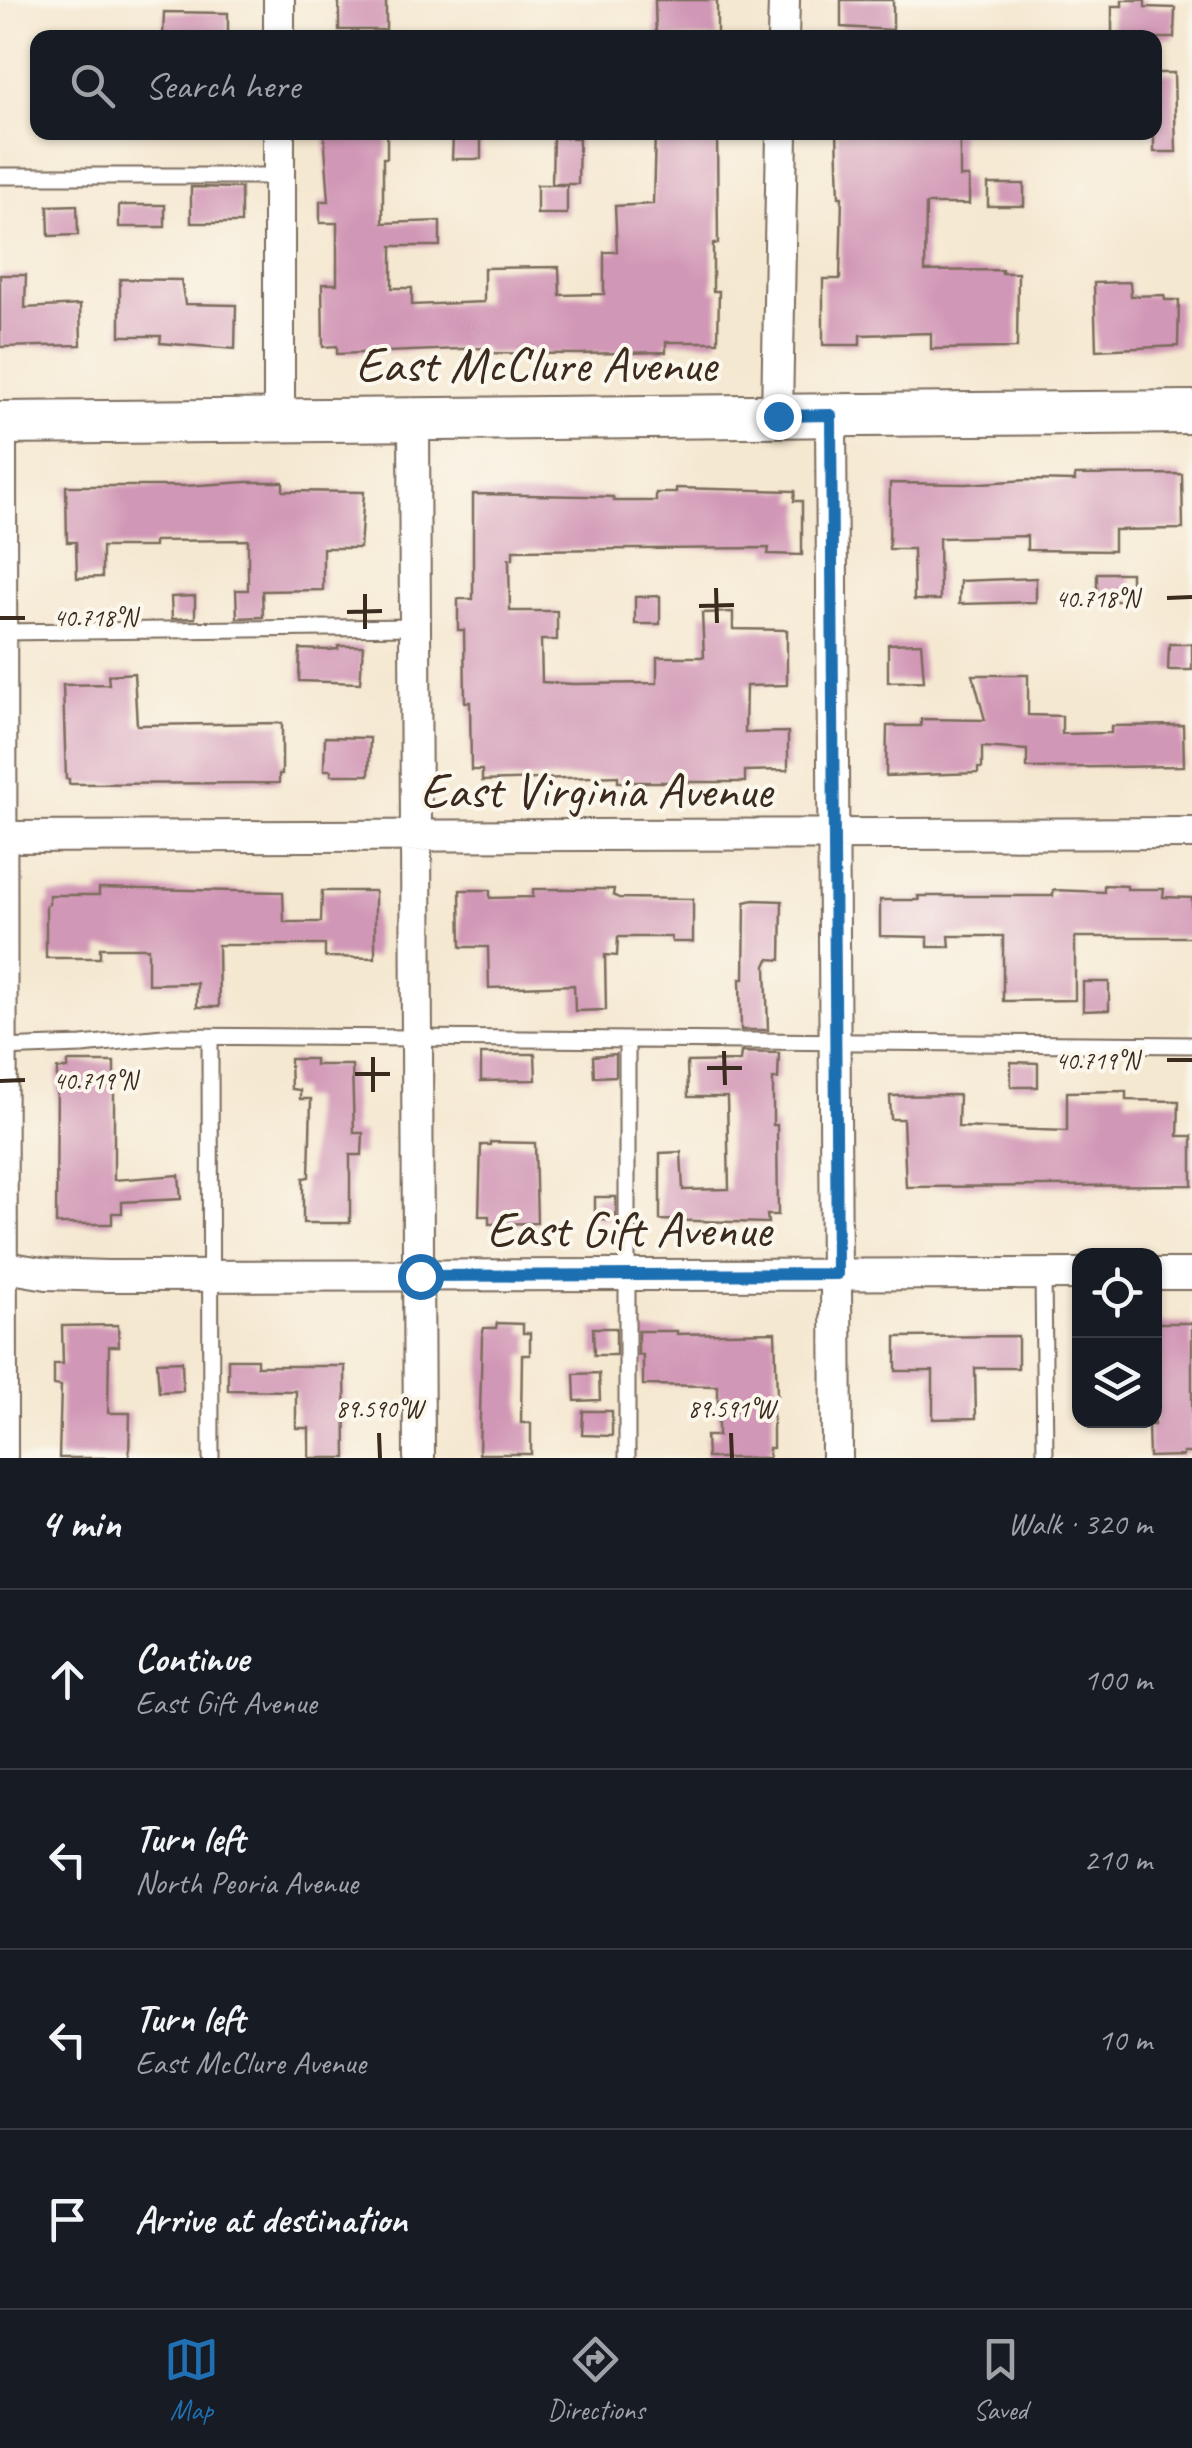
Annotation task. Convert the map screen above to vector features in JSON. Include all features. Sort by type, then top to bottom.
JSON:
[{"type":"street","points":[[279,0],[279,30]]},
{"type":"street","points":[[783,30],[784,0]]},
{"type":"street","points":[[279,140],[279,420]]},
{"type":"street","points":[[778,416],[782,140]]},
{"type":"street","name":"East McClure Avenue","points":[[0,423],[1192,412]]},
{"type":"street","points":[[831,415],[837,1458]]},
{"type":"street","points":[[414,420],[418,1458]]},
{"type":"street","points":[[0,423],[2,1458]]},
{"type":"street","name":"East Virginia Avenue","points":[[0,838],[1192,833]]},
{"type":"street","name":"East Gift Avenue","points":[[2,1266],[74,1276],[1072,1274]]},
{"type":"street","points":[[1162,1274],[1192,1274]]},
{"type":"lane","points":[[0,176],[279,176]]},
{"type":"lane","points":[[0,632],[415,627]]},
{"type":"lane","points":[[1,1048],[210,1037],[1192,1045]]},
{"type":"lane","points":[[210,1037],[211,1458]]},
{"type":"lane","points":[[627,1042],[627,1458]]},
{"type":"lane","points":[[1042,1274],[1045,1458]]},
{"type":"building","points":[[339,0],[386,0],[386,30],[339,30]]},
{"type":"building","points":[[655,0],[717,0],[717,30],[656,30]]},
{"type":"building","points":[[841,0],[893,0],[893,30],[841,27]]},
{"type":"building","points":[[1122,0],[1145,0],[1145,7],[1175,8],[1174,38],[1162,38],[1162,30],[1112,30],[1112,6],[1122,6]]},
{"type":"building","points":[[164,12],[228,13],[228,30],[163,30]]},
{"type":"building","points":[[1162,73],[1174,73],[1176,152],[1154,152],[1154,140],[1162,140]]},
{"type":"building","points":[[325,140],[387,140],[387,158],[383,158],[383,223],[440,221],[440,246],[392,246],[392,288],[412,288],[412,305],[484,302],[484,268],[559,267],[560,295],[604,294],[604,252],[617,252],[615,206],[653,204],[655,140],[717,140],[718,244],[713,244],[713,291],[719,291],[718,342],[666,342],[666,352],[484,353],[484,348],[337,354],[337,346],[323,347],[322,284],[337,284],[337,223],[320,223],[320,201],[329,201]]},
{"type":"building","points":[[453,140],[481,140],[481,159],[452,159]]},
{"type":"building","points":[[553,140],[579,140],[578,184],[552,184]]},
{"type":"building","points":[[837,140],[960,140],[960,177],[969,177],[969,204],[926,204],[925,271],[1018,273],[1017,348],[931,349],[931,333],[860,335],[860,345],[823,345],[823,279],[840,279]]},
{"type":"building","points":[[988,184],[1024,184],[1024,206],[988,206]]},
{"type":"building","points":[[537,185],[567,185],[567,214],[537,214]]},
{"type":"building","points":[[191,187],[241,188],[241,223],[191,223]]},
{"type":"building","points":[[77,205],[78,235],[49,236],[48,206]]},
{"type":"building","points":[[119,205],[165,205],[165,227],[119,227]]},
{"type":"building","points":[[0,275],[26,275],[25,308],[80,305],[81,345],[0,347]]},
{"type":"building","points":[[120,279],[181,280],[185,304],[236,305],[235,349],[160,343],[161,336],[120,336]]},
{"type":"building","points":[[1130,282],[1131,296],[1164,295],[1165,300],[1179,300],[1178,346],[1096,350],[1094,283]]},
{"type":"building","points":[[1182,474],[1183,529],[1114,530],[1114,551],[1027,550],[1027,536],[939,538],[940,600],[914,600],[913,549],[889,549],[890,483],[1075,481],[1075,475]]},
{"type":"building","points":[[283,482],[283,491],[364,492],[360,548],[323,548],[323,590],[262,591],[263,617],[237,618],[236,590],[248,590],[248,540],[154,541],[154,547],[102,547],[102,577],[77,578],[76,542],[67,542],[66,486]]},
{"type":"building","points":[[676,488],[795,491],[794,501],[802,501],[802,555],[768,554],[769,548],[513,550],[513,559],[509,559],[510,611],[557,611],[557,640],[541,640],[542,682],[657,683],[657,657],[704,657],[702,613],[733,612],[733,629],[787,630],[787,685],[746,686],[745,733],[788,732],[788,770],[745,771],[745,782],[618,782],[618,776],[482,781],[482,770],[471,770],[464,630],[458,630],[458,599],[473,599],[473,494],[656,501],[656,493],[676,493]]},
{"type":"building","points":[[1097,573],[1131,573],[1131,601],[1097,601]]},
{"type":"building","points":[[1036,578],[1036,602],[959,604],[960,581]]},
{"type":"building","points":[[195,596],[195,618],[172,619],[171,597]]},
{"type":"building","points":[[660,596],[660,624],[635,624],[635,597]]},
{"type":"building","points":[[921,643],[924,681],[888,682],[888,644]]},
{"type":"building","points":[[1169,644],[1192,644],[1192,670],[1168,670]]},
{"type":"building","points":[[363,646],[360,683],[299,681],[300,649],[328,650]]},
{"type":"building","points":[[134,673],[137,725],[282,723],[279,783],[69,784],[63,685],[109,684],[108,675]]},
{"type":"building","points":[[973,675],[1028,675],[1028,715],[1062,716],[1062,734],[1111,733],[1111,726],[1183,725],[1184,766],[1027,768],[1027,750],[982,747],[982,768],[978,768],[978,773],[886,776],[887,726],[921,726],[921,719],[985,720]]},
{"type":"building","points":[[325,737],[370,738],[369,775],[331,775],[331,770],[324,770]]},
{"type":"building","points":[[1104,885],[1164,889],[1163,897],[1192,898],[1192,937],[1075,937],[1075,1000],[1003,1001],[1003,936],[949,936],[950,947],[928,947],[928,937],[880,936],[880,900],[919,900],[918,896],[1053,896],[1053,890],[1104,892]]},
{"type":"building","points":[[99,888],[283,892],[284,922],[321,922],[322,891],[375,891],[375,958],[325,957],[325,945],[218,945],[219,1007],[197,1007],[197,983],[148,984],[148,948],[100,948],[100,958],[46,958],[49,895],[99,895]]},
{"type":"building","points":[[533,889],[614,889],[613,895],[619,898],[693,899],[693,942],[672,942],[671,937],[618,937],[617,956],[605,955],[606,1010],[575,1011],[574,985],[489,988],[488,947],[461,947],[460,890],[490,890],[490,898],[533,897]]},
{"type":"building","points":[[782,901],[781,960],[769,959],[766,966],[768,1030],[741,1030],[745,902]]},
{"type":"building","points":[[1083,982],[1109,982],[1109,1010],[1083,1011]]},
{"type":"building","points":[[741,1052],[779,1053],[778,1079],[773,1079],[778,1215],[767,1215],[768,1223],[660,1220],[660,1153],[681,1152],[683,1190],[729,1189],[727,1097],[688,1097],[687,1062],[740,1061]]},
{"type":"building","points":[[481,1054],[535,1054],[536,1080],[481,1081]]},
{"type":"building","points":[[616,1054],[616,1076],[594,1077],[593,1056]]},
{"type":"building","points":[[290,1059],[315,1059],[315,1065],[352,1065],[354,1133],[363,1133],[362,1155],[350,1155],[350,1223],[303,1223],[303,1178],[309,1177],[311,1099],[300,1099],[300,1090],[291,1089]]},
{"type":"building","points":[[68,1062],[114,1062],[114,1180],[179,1175],[181,1199],[122,1202],[122,1213],[112,1213],[112,1224],[56,1224],[57,1069],[68,1069]]},
{"type":"building","points":[[1011,1062],[1038,1063],[1038,1087],[1011,1087]]},
{"type":"building","points":[[1126,1091],[1126,1100],[1179,1101],[1178,1136],[1192,1136],[1192,1185],[906,1187],[903,1119],[891,1119],[890,1096],[959,1095],[958,1127],[1067,1131],[1067,1092]]},
{"type":"building","points":[[535,1143],[537,1223],[489,1224],[489,1216],[479,1216],[481,1145]]},
{"type":"building","points":[[595,1197],[616,1197],[616,1220],[595,1220]]},
{"type":"building","points":[[497,1323],[523,1324],[523,1333],[530,1333],[530,1355],[522,1355],[521,1423],[531,1423],[531,1454],[479,1454],[482,1336],[484,1328],[496,1328]]},
{"type":"building","points":[[1162,1323],[1192,1323],[1192,1453],[1149,1457],[1148,1428],[1162,1428]]},
{"type":"building","points":[[118,1325],[119,1346],[109,1346],[108,1413],[130,1413],[129,1458],[59,1458],[61,1386],[54,1385],[54,1364],[63,1364],[62,1326]]},
{"type":"building","points":[[593,1328],[616,1328],[616,1355],[594,1355]]},
{"type":"building","points":[[638,1331],[775,1332],[777,1397],[773,1397],[773,1448],[769,1448],[769,1458],[707,1458],[706,1436],[718,1436],[718,1386],[643,1385]]},
{"type":"building","points":[[1018,1336],[1018,1368],[975,1368],[976,1418],[933,1419],[933,1371],[896,1371],[896,1337]]},
{"type":"building","points":[[228,1359],[257,1359],[257,1366],[345,1366],[346,1458],[309,1458],[309,1428],[296,1428],[296,1391],[228,1390]]},
{"type":"building","points":[[182,1361],[183,1391],[159,1392],[157,1362]]},
{"type":"building","points":[[599,1373],[600,1400],[575,1401],[574,1374]]},
{"type":"building","points":[[583,1411],[612,1411],[612,1436],[582,1435]]},
{"type":"route","points":[[420,1276],[837,1274],[831,415],[778,416]]}]
